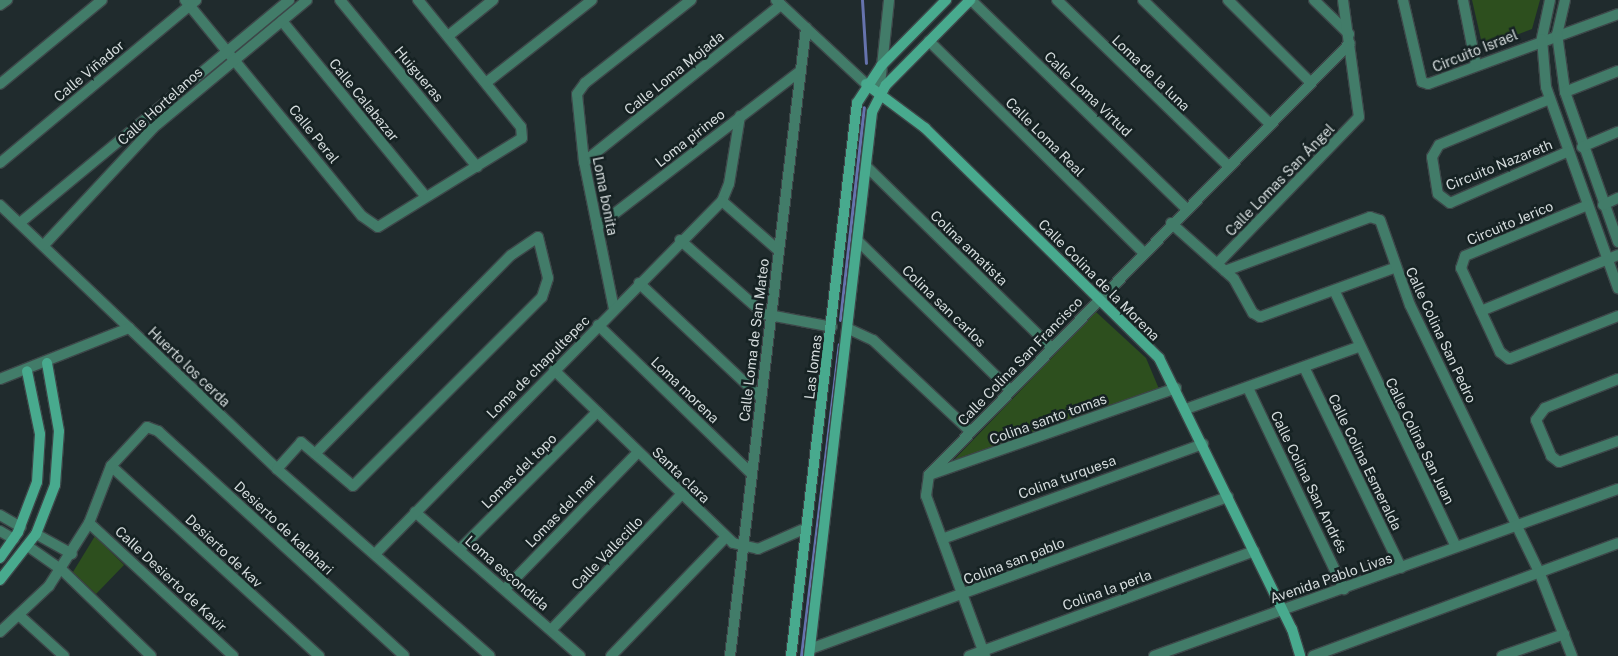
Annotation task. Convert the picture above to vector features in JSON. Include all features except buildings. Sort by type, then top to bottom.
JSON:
[{"type":"street","points":[[0,5],[6,0]]},
{"type":"street","points":[[0,84],[102,0]]},
{"type":"street","name":"Calle Hortelanos","points":[[21,222],[289,0]]},
{"type":"street","name":"Calle Hortelanos","points":[[44,245],[146,135],[235,58],[307,0]]},
{"type":"street","name":"Huigueras","points":[[340,0],[477,167]]},
{"type":"street","points":[[418,0],[487,82],[521,127],[522,138],[426,197]]},
{"type":"street","points":[[448,36],[493,0]]},
{"type":"street","points":[[487,82],[592,0]]},
{"type":"street","name":"Loma bonita","points":[[614,309],[584,162],[575,102],[581,88],[691,0]]},
{"type":"street","points":[[810,653],[859,242],[872,112],[879,94],[889,0]]},
{"type":"street","name":"Las lomas","points":[[791,656],[832,327],[854,114],[866,84],[881,66],[946,0]]},
{"type":"street","points":[[879,94],[970,0]]},
{"type":"street","name":"Calle Loma Virtud","points":[[970,0],[1186,208]]},
{"type":"street","name":"Loma de la luna","points":[[1056,0],[1227,165]]},
{"type":"street","points":[[1143,0],[1269,123]]},
{"type":"street","points":[[1228,0],[1310,81]]},
{"type":"street","points":[[1314,0],[1350,39]]},
{"type":"street","points":[[1343,0],[1350,39]]},
{"type":"street","name":"Circuito Israel","points":[[1404,0],[1422,82],[1428,84],[1542,39],[1618,14]]},
{"type":"street","points":[[1463,0],[1476,66]]},
{"type":"street","points":[[1550,0],[1542,39],[1550,99],[1567,152],[1618,288]]},
{"type":"street","points":[[1565,0],[1557,34],[1565,92],[1582,147],[1618,242]]},
{"type":"street","name":"Calle Peral","points":[[190,2],[372,225],[392,222],[426,197]]},
{"type":"street","name":"Calle Viñador","points":[[0,163],[190,2]]},
{"type":"street","name":"Calle Colina de la Morena","points":[[779,2],[866,84],[925,128],[1159,358],[1176,388],[1282,609],[1300,656]]},
{"type":"street","name":"Calle Loma Mojada","points":[[584,162],[779,2]]},
{"type":"street","name":"Calle Calabazar","points":[[282,21],[426,197]]},
{"type":"street","name":"Calle Loma de San Mateo","points":[[730,656],[806,28]]},
{"type":"street","name":"Calle Colina San Francisco","points":[[929,475],[1350,39]]},
{"type":"street","name":"Calle Lomas San Ángel","points":[[1221,267],[1360,113],[1350,39]]},
{"type":"street","name":"Calle Loma Real","points":[[929,41],[1143,252]]},
{"type":"street","points":[[1565,92],[1618,70]]},
{"type":"street","name":"Loma pirineo","points":[[597,227],[800,71]]},
{"type":"street","name":"Circuito Nazareth","points":[[1550,99],[1439,145],[1432,158],[1438,194],[1450,203],[1567,152]]},
{"type":"street","points":[[740,116],[729,184],[722,201],[778,250]]},
{"type":"street","points":[[1582,147],[1618,132]]},
{"type":"street","name":"Colina amatista","points":[[867,167],[1052,348]]},
{"type":"street","points":[[1603,204],[1618,198]]},
{"type":"street","name":"Loma de chapultepec","points":[[374,554],[680,240],[722,201]]},
{"type":"street","name":"Huerto los cerda","points":[[0,205],[21,222],[128,328],[277,470],[490,656]]},
{"type":"street","name":"Circuito Jerico","points":[[1588,205],[1462,259],[1461,268],[1500,352],[1514,360],[1618,316]]},
{"type":"street","name":"Calle Colina San Pedro","points":[[1221,267],[1374,217],[1383,224],[1394,268],[1540,574],[1572,656]]},
{"type":"street","points":[[1171,223],[1240,285],[1253,314],[1260,317],[1335,292],[1394,268]]},
{"type":"street","points":[[277,470],[301,442],[315,454],[353,486],[542,296],[548,278],[538,237],[510,255],[315,454]]},
{"type":"street","points":[[680,240],[746,302],[772,317],[832,327]]},
{"type":"street","name":"Colina san carlos","points":[[859,242],[1010,390]]},
{"type":"street","points":[[1481,311],[1618,255]]},
{"type":"street","points":[[639,283],[761,398]]},
{"type":"street","name":"Calle Colina San Juan","points":[[1335,292],[1358,347],[1456,547]]},
{"type":"street","name":"Loma morena","points":[[598,325],[752,474]]},
{"type":"street","points":[[0,380],[47,363],[128,328]]},
{"type":"street","points":[[849,329],[873,340],[971,432]]},
{"type":"street","points":[[1186,409],[1358,347]]},
{"type":"street","points":[[0,580],[29,547],[36,534],[54,484],[60,449],[47,363]]},
{"type":"street","name":"Calle Colina Esmeralda","points":[[1304,367],[1400,568]]},
{"type":"street","points":[[0,558],[14,539],[32,501],[40,457],[36,403],[27,370]]},
{"type":"street","name":"Santa clara","points":[[554,370],[726,537],[743,548]]},
{"type":"street","points":[[1618,379],[1545,408],[1536,420],[1551,456],[1559,462],[1618,441]]},
{"type":"street","name":"Colina santo tomas","points":[[929,475],[1176,388]]},
{"type":"street","name":"Calle Colina San Andrés","points":[[1248,388],[1344,589]]},
{"type":"street","name":"Lomas del topo","points":[[459,550],[597,412]]},
{"type":"street","name":"Desierto de kalahari","points":[[111,466],[142,428],[158,431],[404,656]]},
{"type":"street","name":"Colina turquesa","points":[[942,539],[1203,444]]},
{"type":"street","name":"Lomas del mar","points":[[505,589],[638,452]]},
{"type":"street","points":[[0,632],[21,616],[72,554],[89,523],[111,466]]},
{"type":"street","name":"Desierto de kav","points":[[111,466],[319,656]]},
{"type":"street","points":[[929,475],[926,496],[984,653]]},
{"type":"street","name":"Avenida Pablo Livas","points":[[1154,656],[1456,547],[1616,492]]},
{"type":"street","name":"Calle Vallecillo","points":[[551,630],[682,494]]},
{"type":"street","name":"Colina san pablo","points":[[810,653],[1228,497]]},
{"type":"street","name":"Loma escondida","points":[[415,512],[580,656]]},
{"type":"street","points":[[0,515],[72,554]]},
{"type":"street","name":"Calle Desierto de Kavir","points":[[89,523],[233,656]]},
{"type":"street","points":[[743,548],[758,549],[806,528]]},
{"type":"street","points":[[0,531],[29,547],[61,569],[151,656]]},
{"type":"street","points":[[612,656],[726,537]]},
{"type":"street","points":[[1313,656],[1540,574],[1618,543]]},
{"type":"street","name":"Colina la perla","points":[[969,656],[984,653],[1254,551]]},
{"type":"street","points":[[21,616],[64,656]]},
{"type":"street","points":[[1502,656],[1564,634]]},
{"type":"green space","points":[[1472,0],[1540,0],[1532,29],[1483,48]]},
{"type":"green space","points":[[1096,312],[1146,358],[1159,389],[950,464]]},
{"type":"green space","points":[[95,536],[124,565],[96,594],[73,572]]},
{"type":"waterway","points":[[862,0],[866,63]]},
{"type":"waterway","points":[[840,320],[864,107]]},
{"type":"waterway","points":[[801,656],[839,344]]}]
